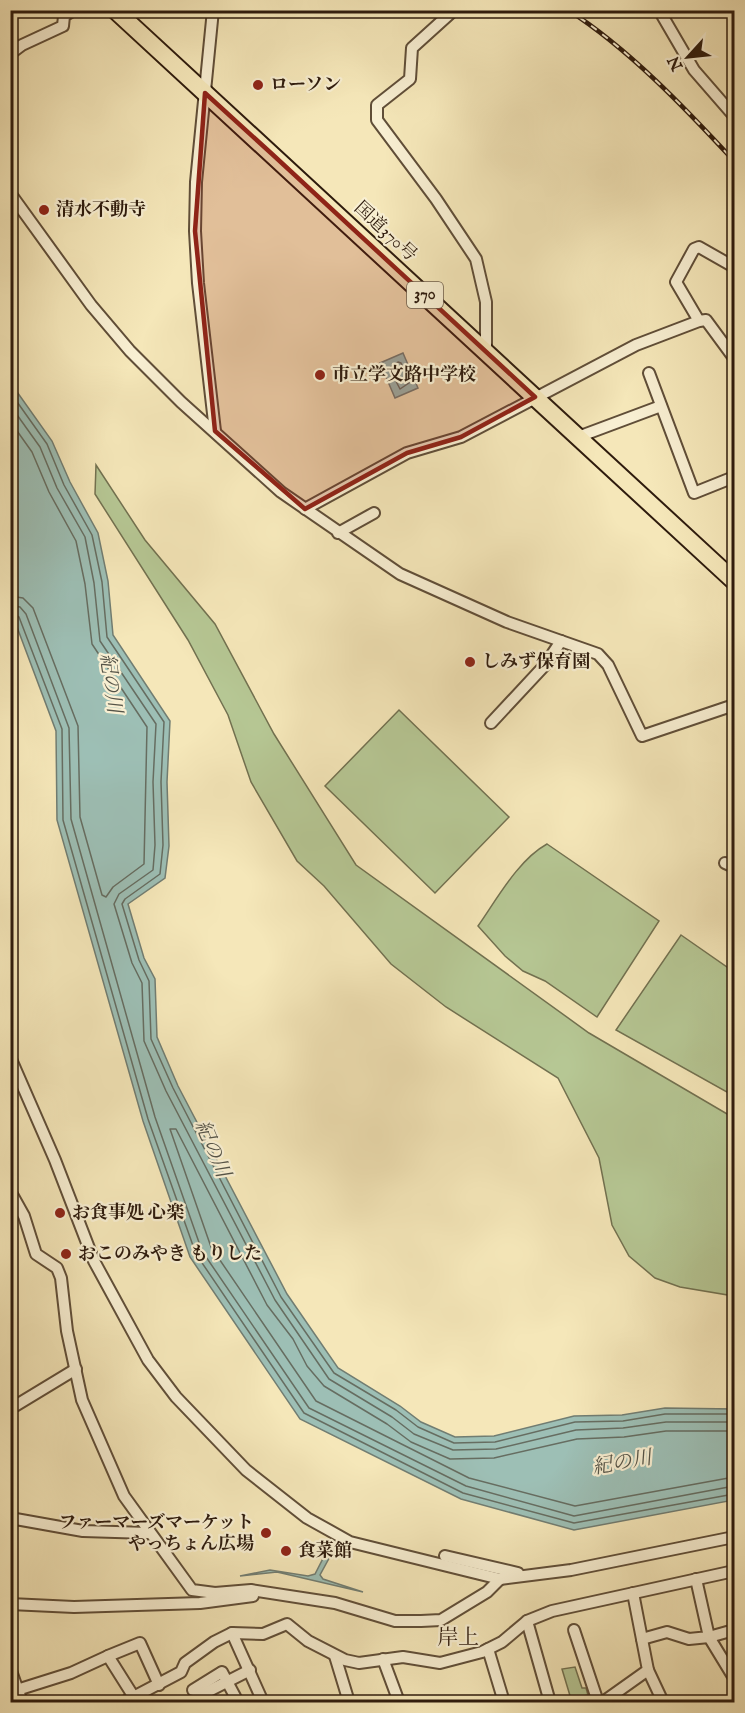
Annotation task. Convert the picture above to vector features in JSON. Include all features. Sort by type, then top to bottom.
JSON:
[{"type":"highway","name":"国道370号","points":[[115,10],[735,581]]},
{"type":"street","points":[[10,54],[22,45],[63,26],[64,16],[74,10]]},
{"type":"street","points":[[213,10],[196,183],[195,231],[199,295],[215,431]]},
{"type":"street","points":[[454,10],[412,48],[411,79],[377,105],[377,120],[476,259],[486,302],[486,352]]},
{"type":"street","points":[[658,10],[694,70],[735,116]]},
{"type":"street","points":[[10,193],[91,305],[123,343],[181,402],[305,510],[400,574],[507,622],[603,658],[642,736],[735,705]]},
{"type":"street","points":[[699,321],[676,282],[694,249],[699,248],[735,267]]},
{"type":"street","points":[[305,510],[407,453],[461,437],[636,345],[699,321],[706,320],[735,357]]},
{"type":"street","points":[[649,373],[694,493],[735,477]]},
{"type":"street","points":[[578,437],[661,406]]},
{"type":"street","points":[[338,533],[374,513]]},
{"type":"street","points":[[491,723],[544,665],[561,641]]},
{"type":"street","points":[[10,1057],[55,1160],[94,1261],[148,1360],[177,1397],[246,1470],[307,1518],[350,1542],[500,1579],[533,1576],[735,1537]]},
{"type":"street","points":[[10,1191],[24,1216],[36,1254],[57,1268],[61,1278],[67,1331],[82,1400],[124,1496],[148,1533],[192,1590],[215,1593],[251,1590],[335,1603],[395,1621],[441,1620],[487,1592],[500,1579]]},
{"type":"street","points":[[10,1409],[76,1369]]},
{"type":"street","points":[[10,1518],[83,1531],[148,1533]]},
{"type":"street","points":[[444,1556],[533,1576]]},
{"type":"street","points":[[108,1656],[132,1701],[181,1672],[185,1663],[214,1642],[232,1633],[263,1634],[286,1624],[335,1656],[359,1663],[403,1657],[440,1663],[488,1649],[502,1642],[527,1621],[552,1611],[735,1571]]},
{"type":"street","points":[[696,1579],[709,1637],[717,1652],[733,1672]]},
{"type":"street","points":[[633,1593],[648,1670],[663,1702]]},
{"type":"street","points":[[10,1604],[74,1607],[200,1604],[268,1594]]},
{"type":"street","points":[[527,1621],[550,1702]]},
{"type":"street","points":[[574,1630],[598,1702]]},
{"type":"street","points":[[642,1639],[667,1632],[689,1639],[709,1637],[735,1630]]},
{"type":"street","points":[[232,1633],[263,1702]]},
{"type":"street","points":[[17,1690],[71,1674],[140,1643],[159,1684]]},
{"type":"street","points":[[488,1649],[504,1702]]},
{"type":"street","points":[[335,1656],[349,1702]]},
{"type":"street","points":[[383,1659],[399,1702]]},
{"type":"street","points":[[10,1668],[22,1702]]},
{"type":"street","points":[[227,1681],[250,1670]]},
{"type":"street","points":[[603,1702],[648,1670]]},
{"type":"street","points":[[181,1672],[197,1696],[222,1672],[238,1702]]},
{"type":"highlighted area","points":[[205,93],[272,154],[535,397],[461,437],[407,453],[305,509],[215,431],[195,231]]},
{"type":"green space","points":[[96,465],[145,540],[215,624],[274,734],[356,865],[589,1033],[734,1118],[734,1296],[680,1287],[655,1278],[629,1256],[612,1225],[599,1158],[558,1078],[446,1007],[391,964],[324,886],[297,861],[251,782],[228,715],[188,640],[95,494]]},
{"type":"green space","points":[[399,710],[509,817],[435,893],[325,786]]},
{"type":"green space","points":[[547,844],[659,921],[597,1017],[545,981],[523,971],[505,956],[478,926],[517,870],[536,851]]},
{"type":"green space","points":[[681,935],[734,972],[734,1096],[616,1030]]},
{"type":"green space","points":[[575,1667],[582,1688],[586,1688],[588,1695],[571,1699],[562,1669]]},
{"type":"water","points":[[403,353],[418,388],[395,398],[380,363]]},
{"type":"water","name":"紀の川","points":[[10,382],[52,441],[70,482],[98,533],[108,581],[113,635],[170,721],[167,782],[169,846],[165,878],[128,904],[144,958],[155,979],[157,1037],[178,1086],[287,1294],[338,1368],[400,1406],[421,1422],[455,1437],[494,1436],[574,1416],[622,1415],[665,1408],[734,1409],[734,1500],[574,1530],[461,1499],[300,1419],[190,1257],[143,1121],[57,820],[56,731],[11,611]]},
{"type":"water","points":[[334,1537],[339,1540],[320,1575],[323,1579],[363,1592],[277,1572],[240,1576],[270,1570],[308,1576],[315,1574]]},
{"type":"railway","points":[[568,10],[634,61],[676,100],[734,161]]},
{"type":"place","name":"ローソン","points":[[258,85]]},
{"type":"place","name":"清水不動寺","points":[[44,210]]},
{"type":"place","name":"市立学文路中学校","points":[[320,375]]},
{"type":"place","name":"しみず保育園","points":[[470,662]]},
{"type":"place","name":"お食事処 心楽","points":[[60,1213]]},
{"type":"place","name":"おこのみやき もりした","points":[[66,1254]]},
{"type":"place","name":"ファーマーズマーケット やっちょん広場","points":[[266,1533]]},
{"type":"place","name":"食菜館","points":[[286,1551]]},
{"type":"district","name":"岸上","points":[[458,1638]]}]
